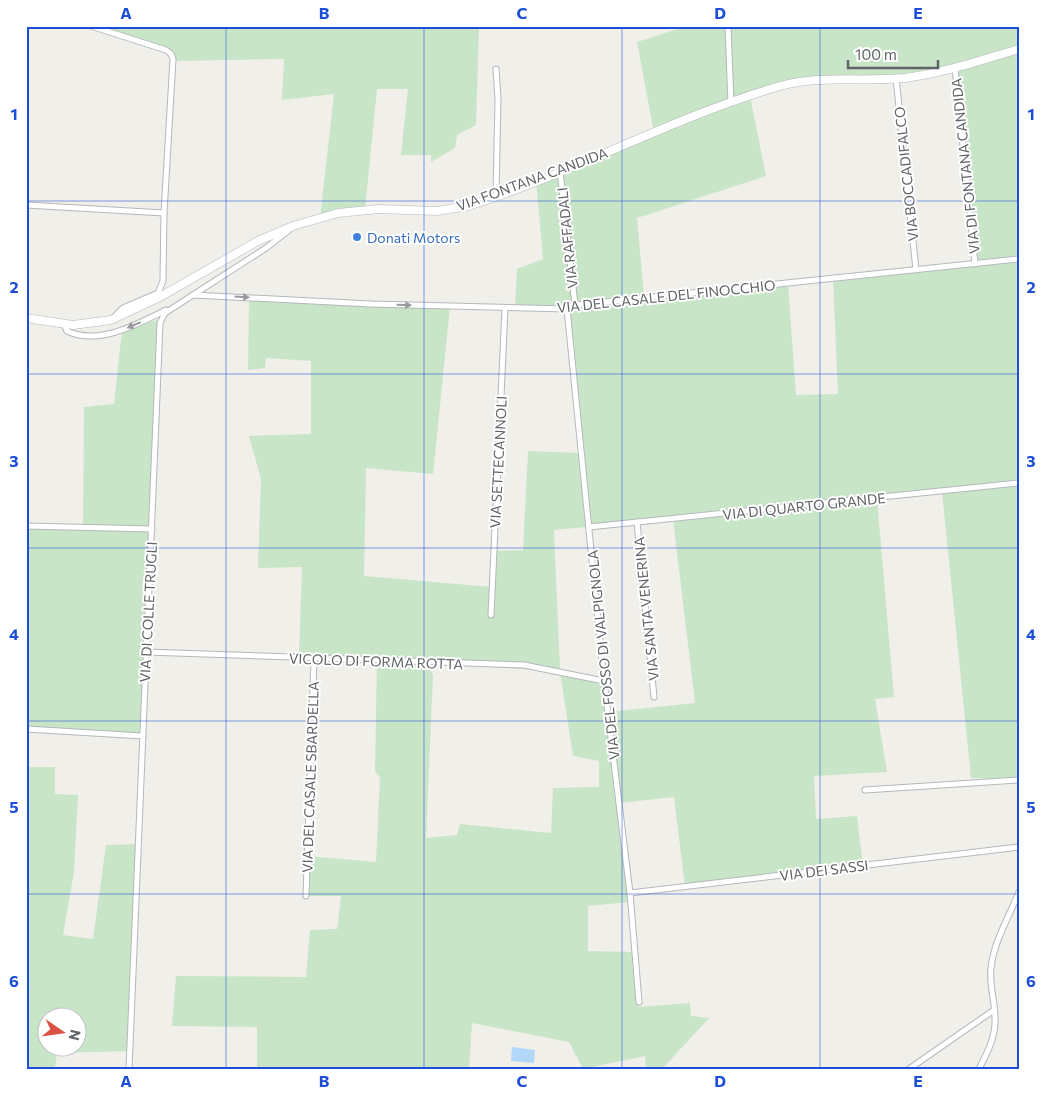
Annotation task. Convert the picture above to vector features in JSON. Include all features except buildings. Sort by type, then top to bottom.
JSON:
[{"type":"main road","name":"VIA FONTANA CANDIDA","points":[[26,318],[64,324],[91,324],[113,319],[158,298],[244,248],[293,226],[357,210],[425,211],[454,209],[560,171],[730,103],[794,83],[823,80],[896,78],[955,68],[1019,49]]},
{"type":"street","points":[[91,26],[171,54],[173,61],[164,213],[164,273],[161,288],[154,295],[123,308],[113,319]]},
{"type":"street","points":[[728,26],[730,103]]},
{"type":"street","name":"VIA DI FONTANA CANDIDA","points":[[955,68],[975,264]]},
{"type":"street","points":[[496,69],[498,99],[496,195]]},
{"type":"street","name":"VIA BOCCADIFALCO","points":[[896,78],[916,270]]},
{"type":"street","name":"VIA RAFFADALI","points":[[560,171],[575,305]]},
{"type":"street","points":[[26,205],[164,213]]},
{"type":"street","name":"VIA DI COLLE TRUGLI","points":[[129,1069],[159,326],[163,315],[266,248],[293,226]]},
{"type":"street","name":"VIA DEL CASALE DEL FINOCCHIO","points":[[193,295],[567,309],[575,305],[1019,259]]},
{"type":"street","points":[[64,324],[66,330],[71,333],[106,334],[127,328],[178,304]]},
{"type":"street","name":"VIA SETTECANNOLI","points":[[491,615],[505,308]]},
{"type":"street","name":"VIA DEL FOSSO DI VALPIGNOLA","points":[[567,309],[604,681],[630,893],[639,1002]]},
{"type":"street","name":"VIA DI QUARTO GRANDE","points":[[589,527],[1019,483]]},
{"type":"street","name":"VIA SANTA VENERINA","points":[[637,522],[654,696]]},
{"type":"street","points":[[26,526],[152,529]]},
{"type":"street","name":"VICOLO DI FORMA ROTTA","points":[[146,652],[526,665],[604,681]]},
{"type":"street","name":"VIA DEL CASALE SBARDELLA","points":[[306,896],[314,659]]},
{"type":"street","points":[[26,729],[143,736]]},
{"type":"street","points":[[865,790],[1019,780]]},
{"type":"street","name":"VIA DEI SASSI","points":[[630,893],[1019,847]]},
{"type":"street","points":[[979,1069],[994,1035],[994,1010],[990,980],[992,960],[1019,892]]},
{"type":"street","points":[[909,1069],[994,1010]]},
{"type":"green space","points":[[91,26],[479,26],[476,125],[457,135],[455,148],[431,162],[431,155],[401,155],[408,89],[377,89],[365,210],[320,218],[334,94],[282,100],[284,59],[173,61],[171,54]]},
{"type":"green space","points":[[687,26],[1019,26],[1019,779],[971,778],[942,492],[877,499],[894,697],[875,699],[887,772],[814,776],[816,819],[857,816],[863,866],[685,887],[674,797],[619,803],[630,902],[588,906],[588,951],[635,952],[639,1007],[690,1003],[691,1016],[709,1018],[662,1069],[646,1069],[645,1056],[583,1069],[569,1042],[472,1023],[469,1069],[257,1069],[257,1027],[172,1026],[176,976],[306,977],[310,930],[337,929],[341,896],[306,896],[307,856],[376,862],[380,778],[375,771],[377,661],[299,658],[302,567],[258,568],[261,479],[249,436],[311,434],[311,361],[266,358],[265,368],[248,370],[249,298],[450,307],[433,474],[366,468],[364,576],[492,587],[494,551],[523,550],[528,451],[581,453],[567,309],[515,308],[517,269],[543,259],[536,180],[654,133],[637,42]],"holes":[[[955,69],[975,264],[833,279],[838,394],[796,395],[788,284],[644,295],[637,218],[766,176],[750,96],[818,80],[927,74]],[[673,519],[695,703],[608,712],[604,681],[560,671],[554,530]],[[427,662],[560,672],[573,756],[599,761],[599,787],[553,788],[551,833],[460,824],[457,835],[426,838],[433,675]]]},
{"type":"green space","points":[[161,319],[143,736],[26,729],[26,526],[83,527],[84,407],[114,404],[122,330]]},
{"type":"green space","points":[[26,767],[55,767],[55,794],[78,795],[74,872],[63,935],[93,939],[106,845],[138,844],[130,1051],[88,1052],[88,1008],[38,1008],[38,1058],[56,1058],[55,1069],[26,1069]]},
{"type":"water","points":[[512,1047],[535,1050],[534,1063],[511,1061]]},
{"type":"place","name":"Donati Motors","points":[[357,237]]}]
